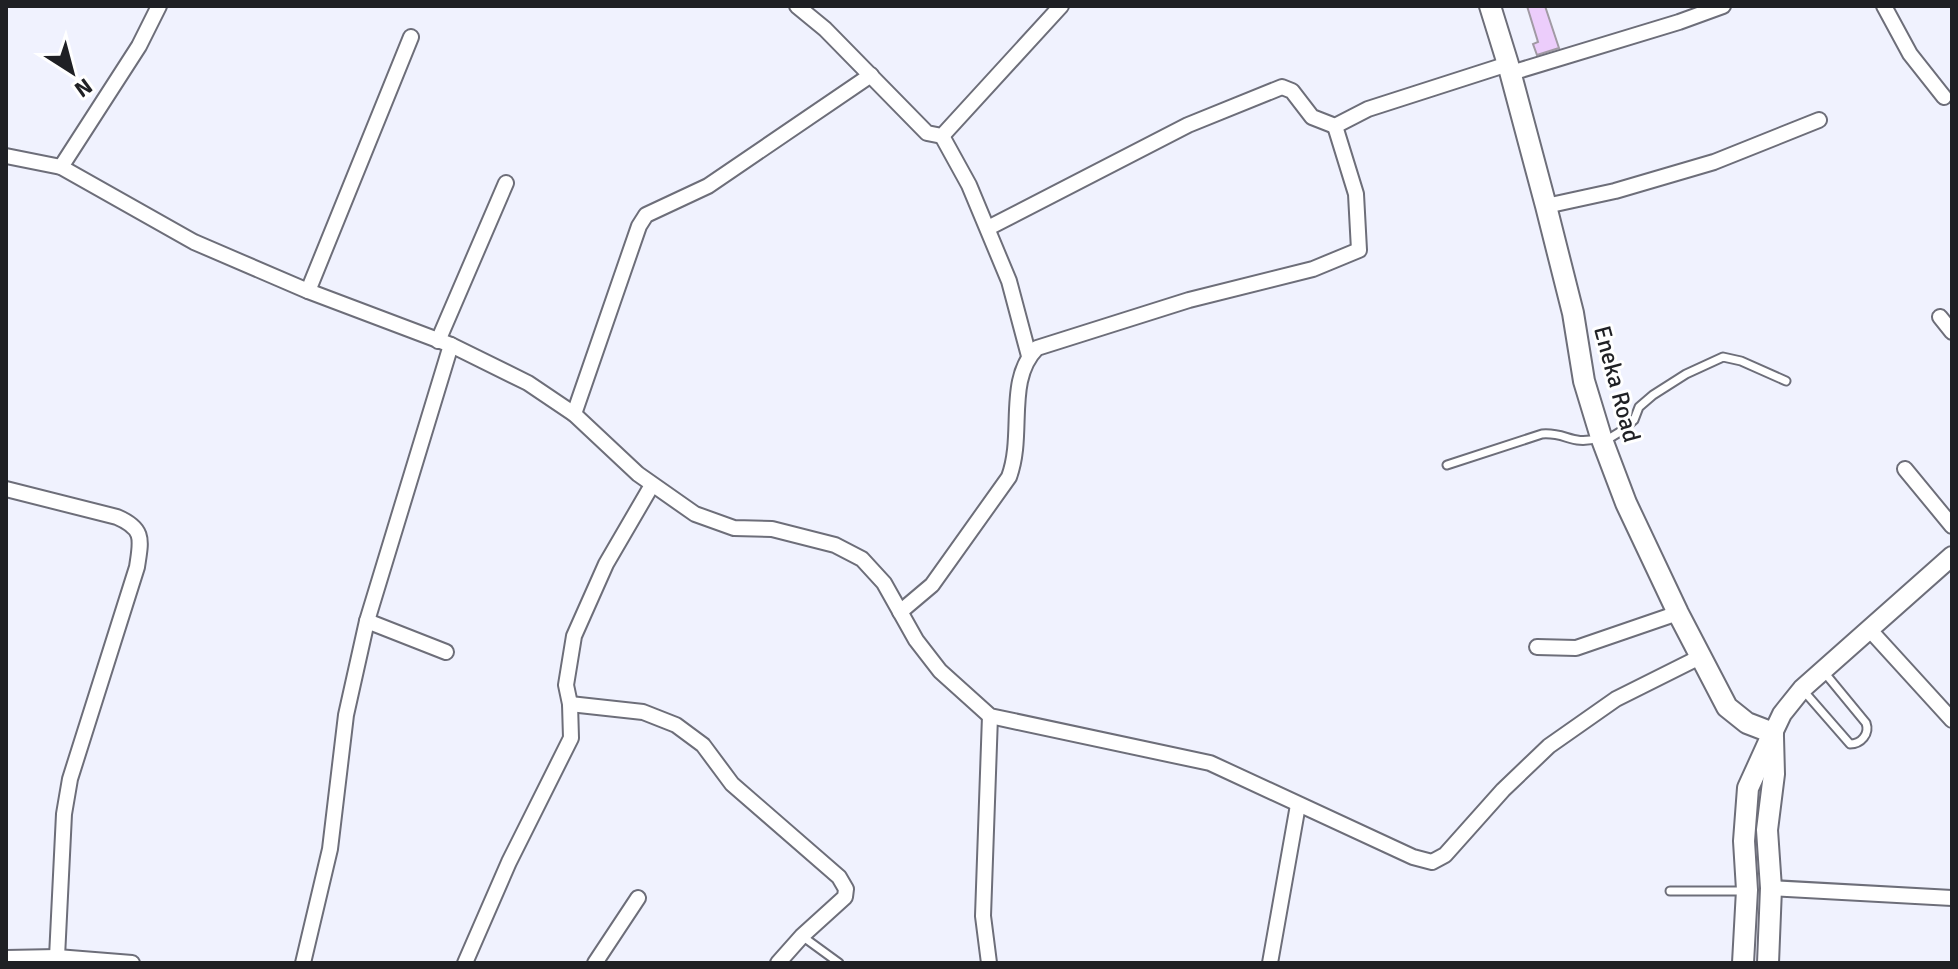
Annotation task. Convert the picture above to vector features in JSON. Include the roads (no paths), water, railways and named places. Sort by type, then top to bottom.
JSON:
[{"type":"main road","name":"Eneka Road","points":[[1490,6],[1510,68],[1573,313],[1584,381],[1626,503],[1727,707],[1747,723],[1773,733]]},
{"type":"main road","points":[[1768,963],[1771,888],[1767,830],[1774,774],[1773,733]]},
{"type":"main road","points":[[1743,963],[1747,890],[1744,841],[1748,788],[1773,733]]},
{"type":"street","points":[[61,167],[139,46],[159,6]]},
{"type":"street","points":[[797,6],[825,29],[927,133],[942,136],[969,185],[1009,281],[1029,356]]},
{"type":"street","points":[[942,136],[1061,6]]},
{"type":"street","points":[[988,228],[1188,125],[1282,87],[1292,91],[1312,117],[1335,126],[1368,109],[1679,22],[1723,6]]},
{"type":"street","points":[[1889,8],[1910,54],[1944,97]]},
{"type":"street","points":[[308,291],[411,37]]},
{"type":"street","points":[[574,414],[639,226],[646,215],[708,186],[871,75]]},
{"type":"street","points":[[1546,206],[1615,191],[1714,162],[1819,120]]},
{"type":"street","points":[[900,612],[932,585],[1009,477],[1018,440],[1018,386],[1029,356],[1037,348],[1189,300],[1313,269],[1359,250],[1356,194],[1335,126]]},
{"type":"street","points":[[6,156],[61,167],[194,242],[308,291],[445,343],[528,383],[574,414],[652,485],[695,514],[734,528],[772,529],[835,545],[862,559],[884,583],[916,640],[940,671],[990,716],[1210,763],[1413,857],[1432,862],[1445,855],[1503,790],[1549,746],[1616,699],[1700,657]]},
{"type":"street","points":[[303,963],[330,849],[346,715],[367,621],[445,343],[506,183]]},
{"type":"street","points":[[1940,317],[1952,332]]},
{"type":"street","points":[[1905,469],[1952,526]]},
{"type":"street","points":[[465,963],[509,862],[571,738],[566,685],[574,636],[606,564],[652,485]]},
{"type":"street","points":[[6,489],[117,517],[132,523],[141,540],[137,567],[70,779],[64,814],[57,957]]},
{"type":"street","points":[[1773,733],[1782,714],[1802,689],[1952,556]]},
{"type":"street","points":[[1537,647],[1576,648],[1678,613]]},
{"type":"street","points":[[367,621],[446,652]]},
{"type":"street","points":[[1869,629],[1952,720]]},
{"type":"street","points":[[570,704],[643,712],[676,725],[703,745],[732,784],[839,877],[846,889],[845,897],[778,963]]},
{"type":"street","points":[[989,963],[983,916],[990,716]]},
{"type":"street","points":[[1270,963],[1298,805]]},
{"type":"street","points":[[1771,888],[1952,898]]},
{"type":"street","points":[[595,963],[638,898]]},
{"type":"street","points":[[7,960],[57,957],[132,963]]},
{"type":"lane","points":[[1447,465],[1542,434],[1552,433],[1577,442],[1602,439],[1623,430],[1634,420],[1639,407],[1653,395],[1723,357],[1741,361],[1786,381]]},
{"type":"lane","points":[[1802,689],[1850,744],[1867,735],[1866,723],[1823,670]]},
{"type":"lane","points":[[1670,891],[1747,890]]},
{"type":"lane","points":[[802,936],[839,963]]}]
